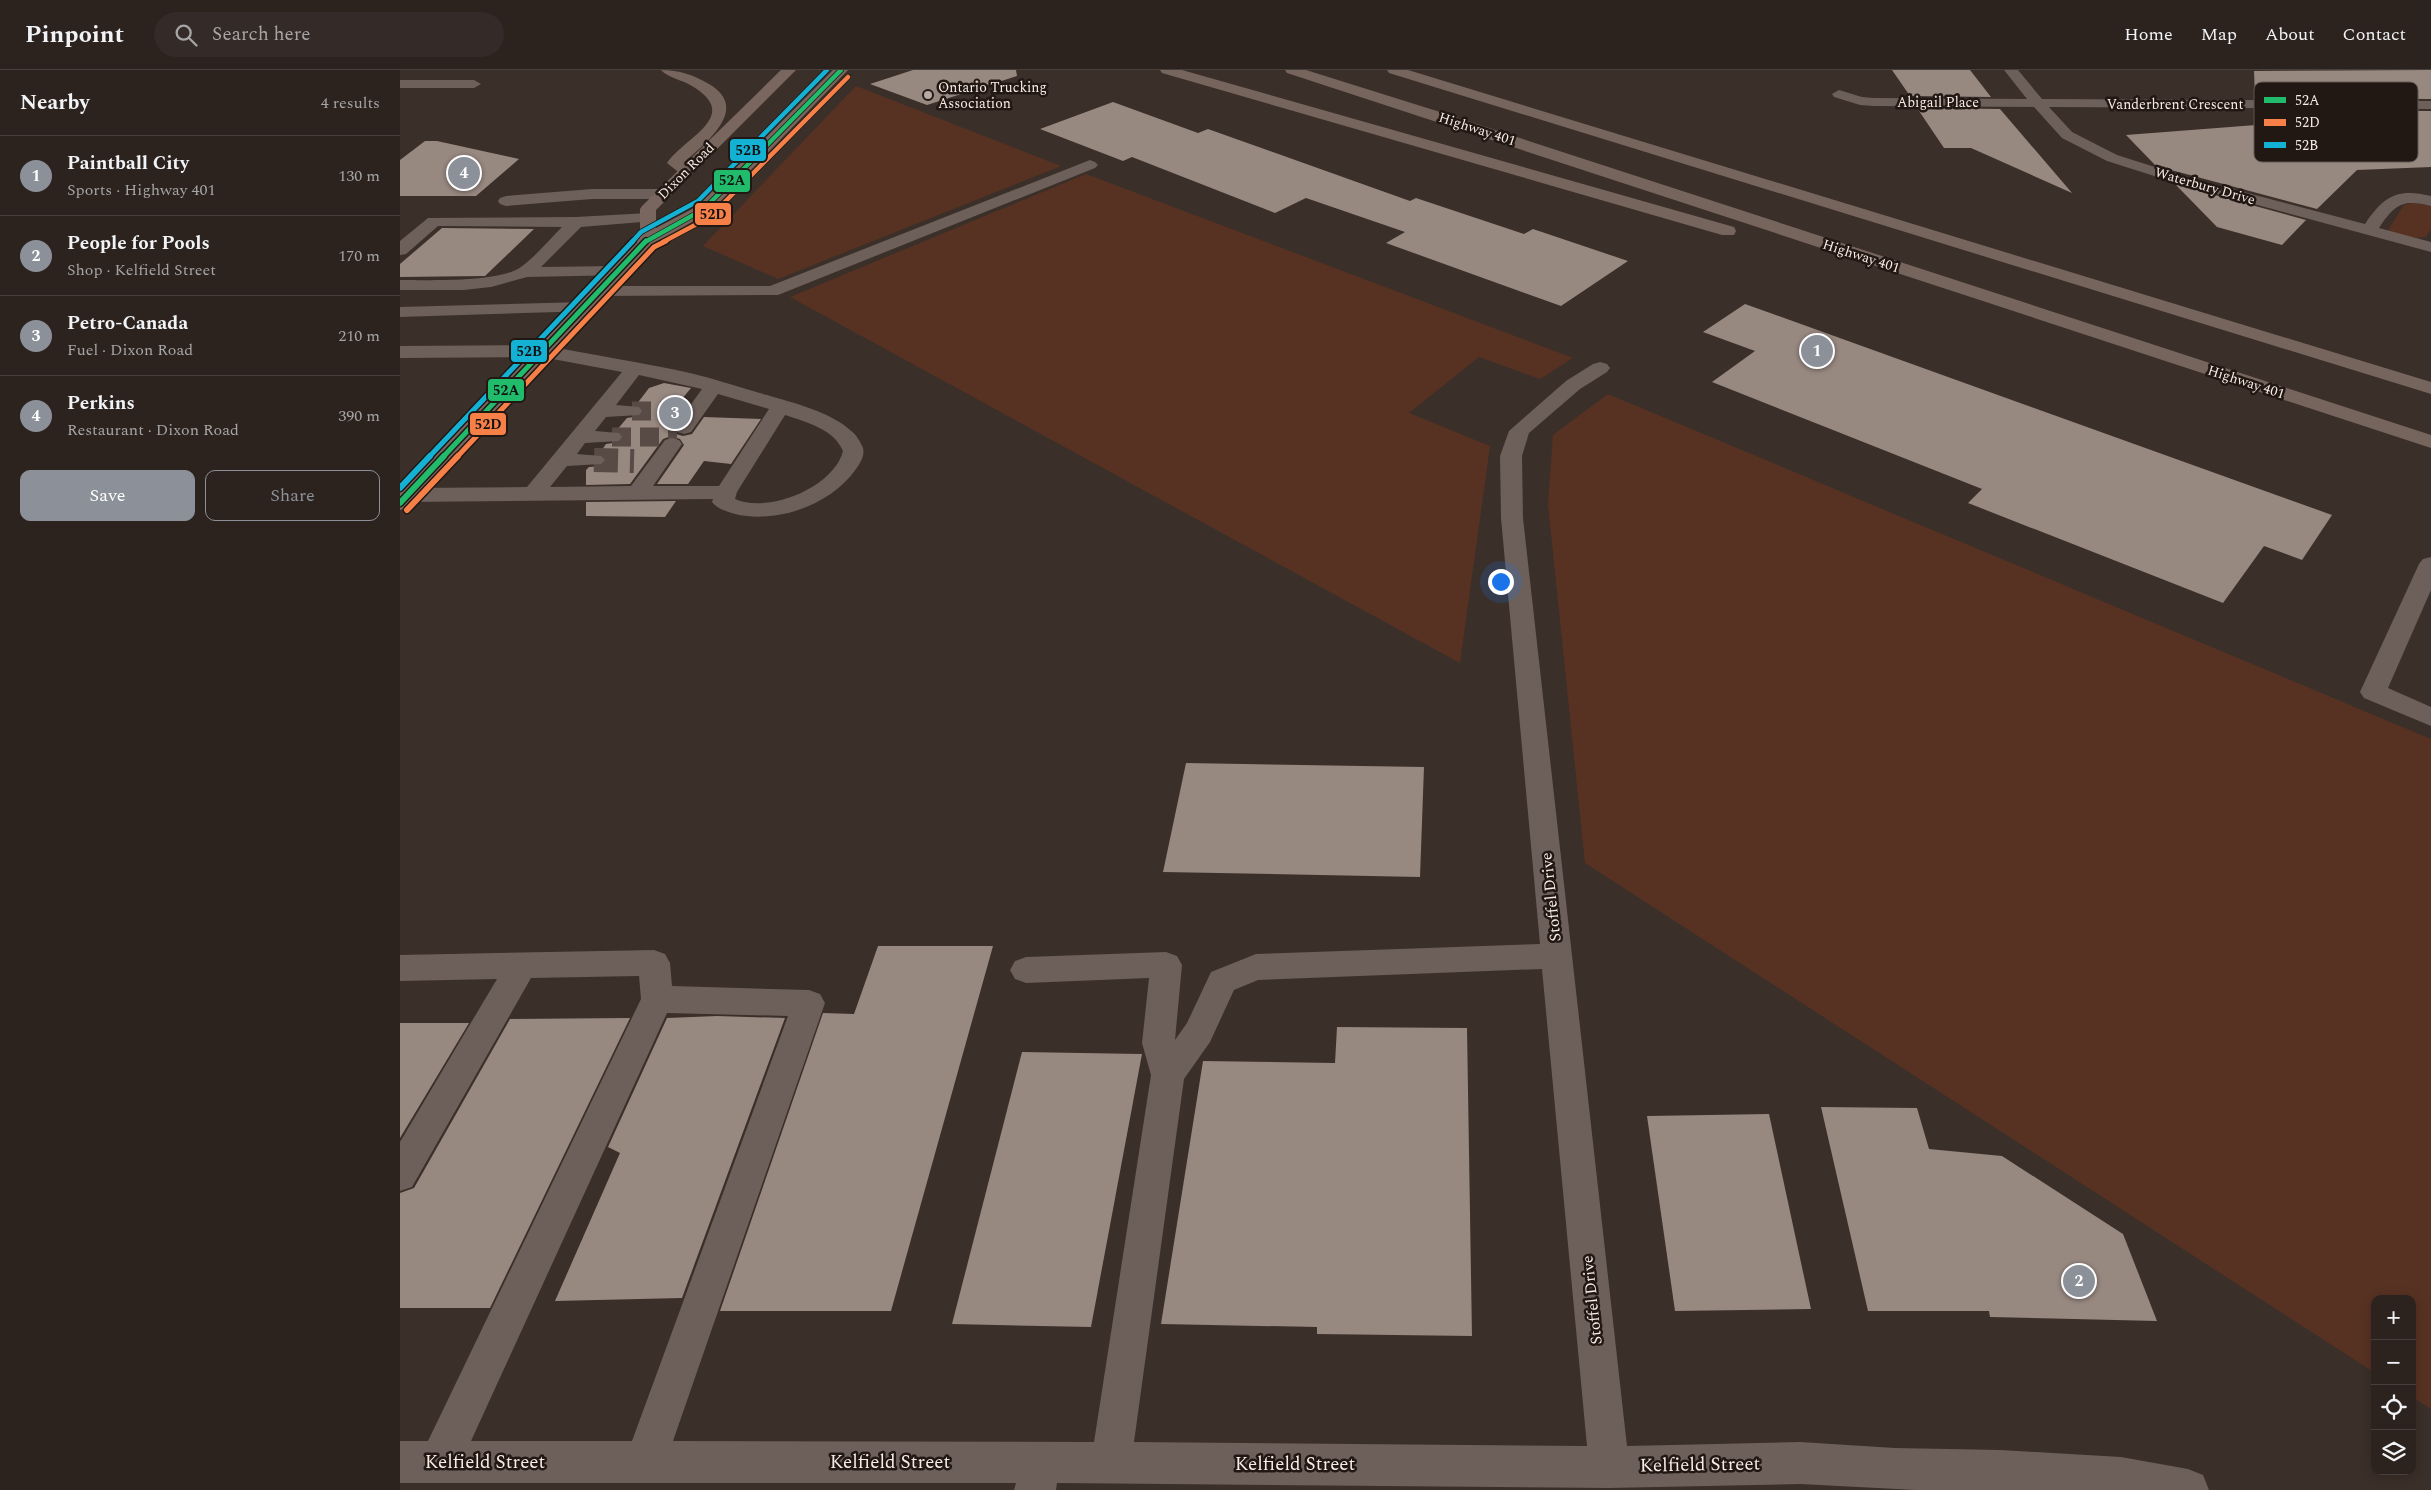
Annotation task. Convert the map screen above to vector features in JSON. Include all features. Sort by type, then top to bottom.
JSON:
[{"type":"highway","points":[[668,70],[708,88],[720,100],[720,115],[712,127],[675,163],[686,171]]},
{"type":"highway","points":[[1167,70],[1353,124],[1550,176],[1739,234]]},
{"type":"highway","name":"Highway 401","points":[[1292,70],[1620,175],[2431,442]]},
{"type":"highway","name":"Highway 401","points":[[1394,70],[2431,388]]},
{"type":"highway","points":[[1553,104],[1635,132],[1741,176]]},
{"type":"highway","points":[[1834,263],[2072,335],[2275,392]]},
{"type":"main road","name":"Dixon Road","points":[[648,240],[648,214],[663,194],[788,70]]},
{"type":"main road","name":"Dixon Road","points":[[404,499],[648,240],[704,209],[841,70]]},
{"type":"street","name":"Waterbury Drive","points":[[2011,70],[2055,124],[2067,135],[2112,158],[2178,180],[2431,247]]},
{"type":"street","points":[[400,84],[474,84]]},
{"type":"street","name":"Abigail Place","points":[[1839,94],[1860,101],[1873,102],[2039,102]]},
{"type":"street","name":"Vanderbrent Crescent","points":[[2039,102],[2254,104]]},
{"type":"street","name":"Vanderbrent Crescent","points":[[2418,105],[2431,105]]},
{"type":"street","points":[[600,291],[772,291],[1090,164]]},
{"type":"street","points":[[506,201],[543,196],[663,194]]},
{"type":"street","points":[[543,196],[648,214]]},
{"type":"street","points":[[2370,231],[2391,201],[2404,197],[2431,201]]},
{"type":"street","points":[[400,250],[434,222],[576,222],[648,214]]},
{"type":"street","points":[[526,272],[576,222]]},
{"type":"street","points":[[400,286],[464,285],[491,282],[526,272],[618,271]]},
{"type":"street","points":[[400,312],[584,307]]},
{"type":"street","points":[[400,352],[542,352],[635,368],[714,386],[781,406],[838,430],[849,439],[854,449],[852,461],[842,474],[822,489],[785,506],[762,510],[734,508],[723,502],[726,492],[781,406]]},
{"type":"street","points":[[534,493],[635,368]]},
{"type":"street","name":"Stoffel Drive","points":[[1600,368],[1573,385],[1519,431],[1511,456],[1512,518],[1609,1467]]},
{"type":"street","points":[[637,493],[714,386]]},
{"type":"street","points":[[601,411],[632,411]]},
{"type":"street","points":[[672,411],[696,411]]},
{"type":"street","points":[[580,436],[612,437]]},
{"type":"street","points":[[561,460],[594,460]]},
{"type":"street","points":[[634,461],[660,461]]},
{"type":"street","points":[[404,499],[534,493],[726,492]]},
{"type":"street","points":[[2431,564],[2373,692],[2431,717]]},
{"type":"street","points":[[1168,1075],[1198,1032],[1222,981],[1256,968],[1557,956]]},
{"type":"street","points":[[400,968],[654,963],[657,999],[440,1462]]},
{"type":"street","points":[[400,1175],[522,965]]},
{"type":"street","points":[[1026,970],[1166,965],[1158,1043],[1168,1075],[1111,1463]]},
{"type":"street","points":[[645,1462],[809,1003],[657,999]]},
{"type":"street","name":"Kelfield Street","points":[[400,1462],[645,1462],[1037,1476],[1111,1463],[1609,1467],[1800,1463],[1896,1469],[2000,1471],[2121,1478],[2188,1490]]},
{"type":"shaded area","points":[[856,86],[1061,166],[778,279],[703,246]]},
{"type":"shaded area","points":[[1086,174],[1573,358],[1540,379],[1479,357],[1409,413],[1490,446],[1460,663],[790,297]]},
{"type":"shaded area","points":[[2414,203],[2431,206],[2431,229],[2426,237],[2416,238],[2388,230],[2404,205]]},
{"type":"shaded area","points":[[1608,394],[2431,739],[2431,1409],[2416,1400],[2416,1295],[2371,1295],[2371,1370],[1585,863],[1548,504],[1553,435]]},
{"type":"building","name":"Ontario Trucking Association","points":[[913,70],[1016,70],[1017,76],[927,105],[870,84]]},
{"type":"building","points":[[1892,70],[1970,70],[1991,97],[1910,96]]},
{"type":"building","points":[[2431,70],[2431,99],[2418,99],[2418,82],[2254,82],[2254,71]]},
{"type":"building","points":[[1113,102],[1198,133],[1208,129],[1410,201],[1416,198],[1524,234],[1533,229],[1628,261],[1561,306],[1386,243],[1405,232],[1306,198],[1275,213],[1132,157],[1123,161],[1040,129]]},
{"type":"building","points":[[1917,108],[2000,109],[2072,193],[1971,148],[1944,148]]},
{"type":"building","points":[[2418,111],[2431,111],[2431,167],[2357,170],[2317,209],[2156,166],[2126,135],[2254,125],[2254,162],[2418,162]]},
{"type":"building","points":[[425,141],[437,141],[519,159],[476,196],[400,196],[400,160]]},
{"type":"building","points":[[2175,184],[2306,220],[2282,245],[2217,227]]},
{"type":"building","points":[[442,228],[534,229],[485,276],[400,277],[400,264]]},
{"type":"building","points":[[1745,304],[2332,515],[2302,560],[2264,546],[2223,603],[1968,503],[1982,489],[1712,382],[1755,351],[1703,332]]},
{"type":"building","points":[[664,383],[691,388],[668,416],[680,416],[672,428],[676,434],[683,436],[692,434],[704,417],[761,419],[731,464],[704,461],[688,484],[657,484],[684,445],[680,439],[671,436],[663,439],[630,484],[586,485],[586,470],[589,467],[601,466],[606,461],[599,454],[606,444],[620,442],[624,436],[616,431],[627,418],[640,416],[644,410],[636,405],[649,388]]},
{"type":"building","points":[[676,501],[665,517],[586,516],[586,502]]},
{"type":"building","points":[[1186,763],[1424,767],[1420,877],[1163,872]]},
{"type":"building","points":[[878,946],[993,946],[891,1311],[720,1311],[823,1013],[854,1014]]},
{"type":"building","points":[[717,1016],[785,1018],[682,1298],[555,1301],[620,1153],[608,1147],[667,1018]]},
{"type":"building","points":[[630,1018],[490,1308],[400,1308],[400,1193],[414,1188],[510,1019]]},
{"type":"building","points":[[400,1023],[469,1023],[400,1138]]},
{"type":"building","points":[[1337,1027],[1467,1028],[1472,1336],[1317,1334],[1317,1327],[1161,1324],[1203,1061],[1335,1063]]},
{"type":"building","points":[[1022,1052],[1142,1054],[1091,1327],[952,1324]]},
{"type":"building","points":[[1821,1107],[1917,1108],[1929,1149],[2002,1156],[2123,1234],[2157,1321],[1990,1317],[1989,1311],[1868,1311]]},
{"type":"building","points":[[1769,1114],[1811,1309],[1675,1311],[1647,1116]]},
{"type":"tunnel","points":[[632,411],[672,411]]},
{"type":"tunnel","points":[[612,437],[677,437]]},
{"type":"tunnel","points":[[594,460],[634,461]]},
{"type":"transit line","name":"52B","points":[[400,488],[641,232],[698,201],[827,70]]},
{"type":"transit line","name":"52A","points":[[400,503],[648,239],[704,209],[841,70]]},
{"type":"transit line","name":"52D","points":[[407,510],[654,247],[710,217],[848,77]]},
{"type":"place","name":"Ontario Trucking Association","points":[[928,95]]},
{"type":"place","name":"Perkins","points":[[464,173]]},
{"type":"place","name":"Paintball City","points":[[1817,351]]},
{"type":"place","name":"Petro-Canada","points":[[675,413]]},
{"type":"place","name":"People for Pools","points":[[2079,1281]]}]
